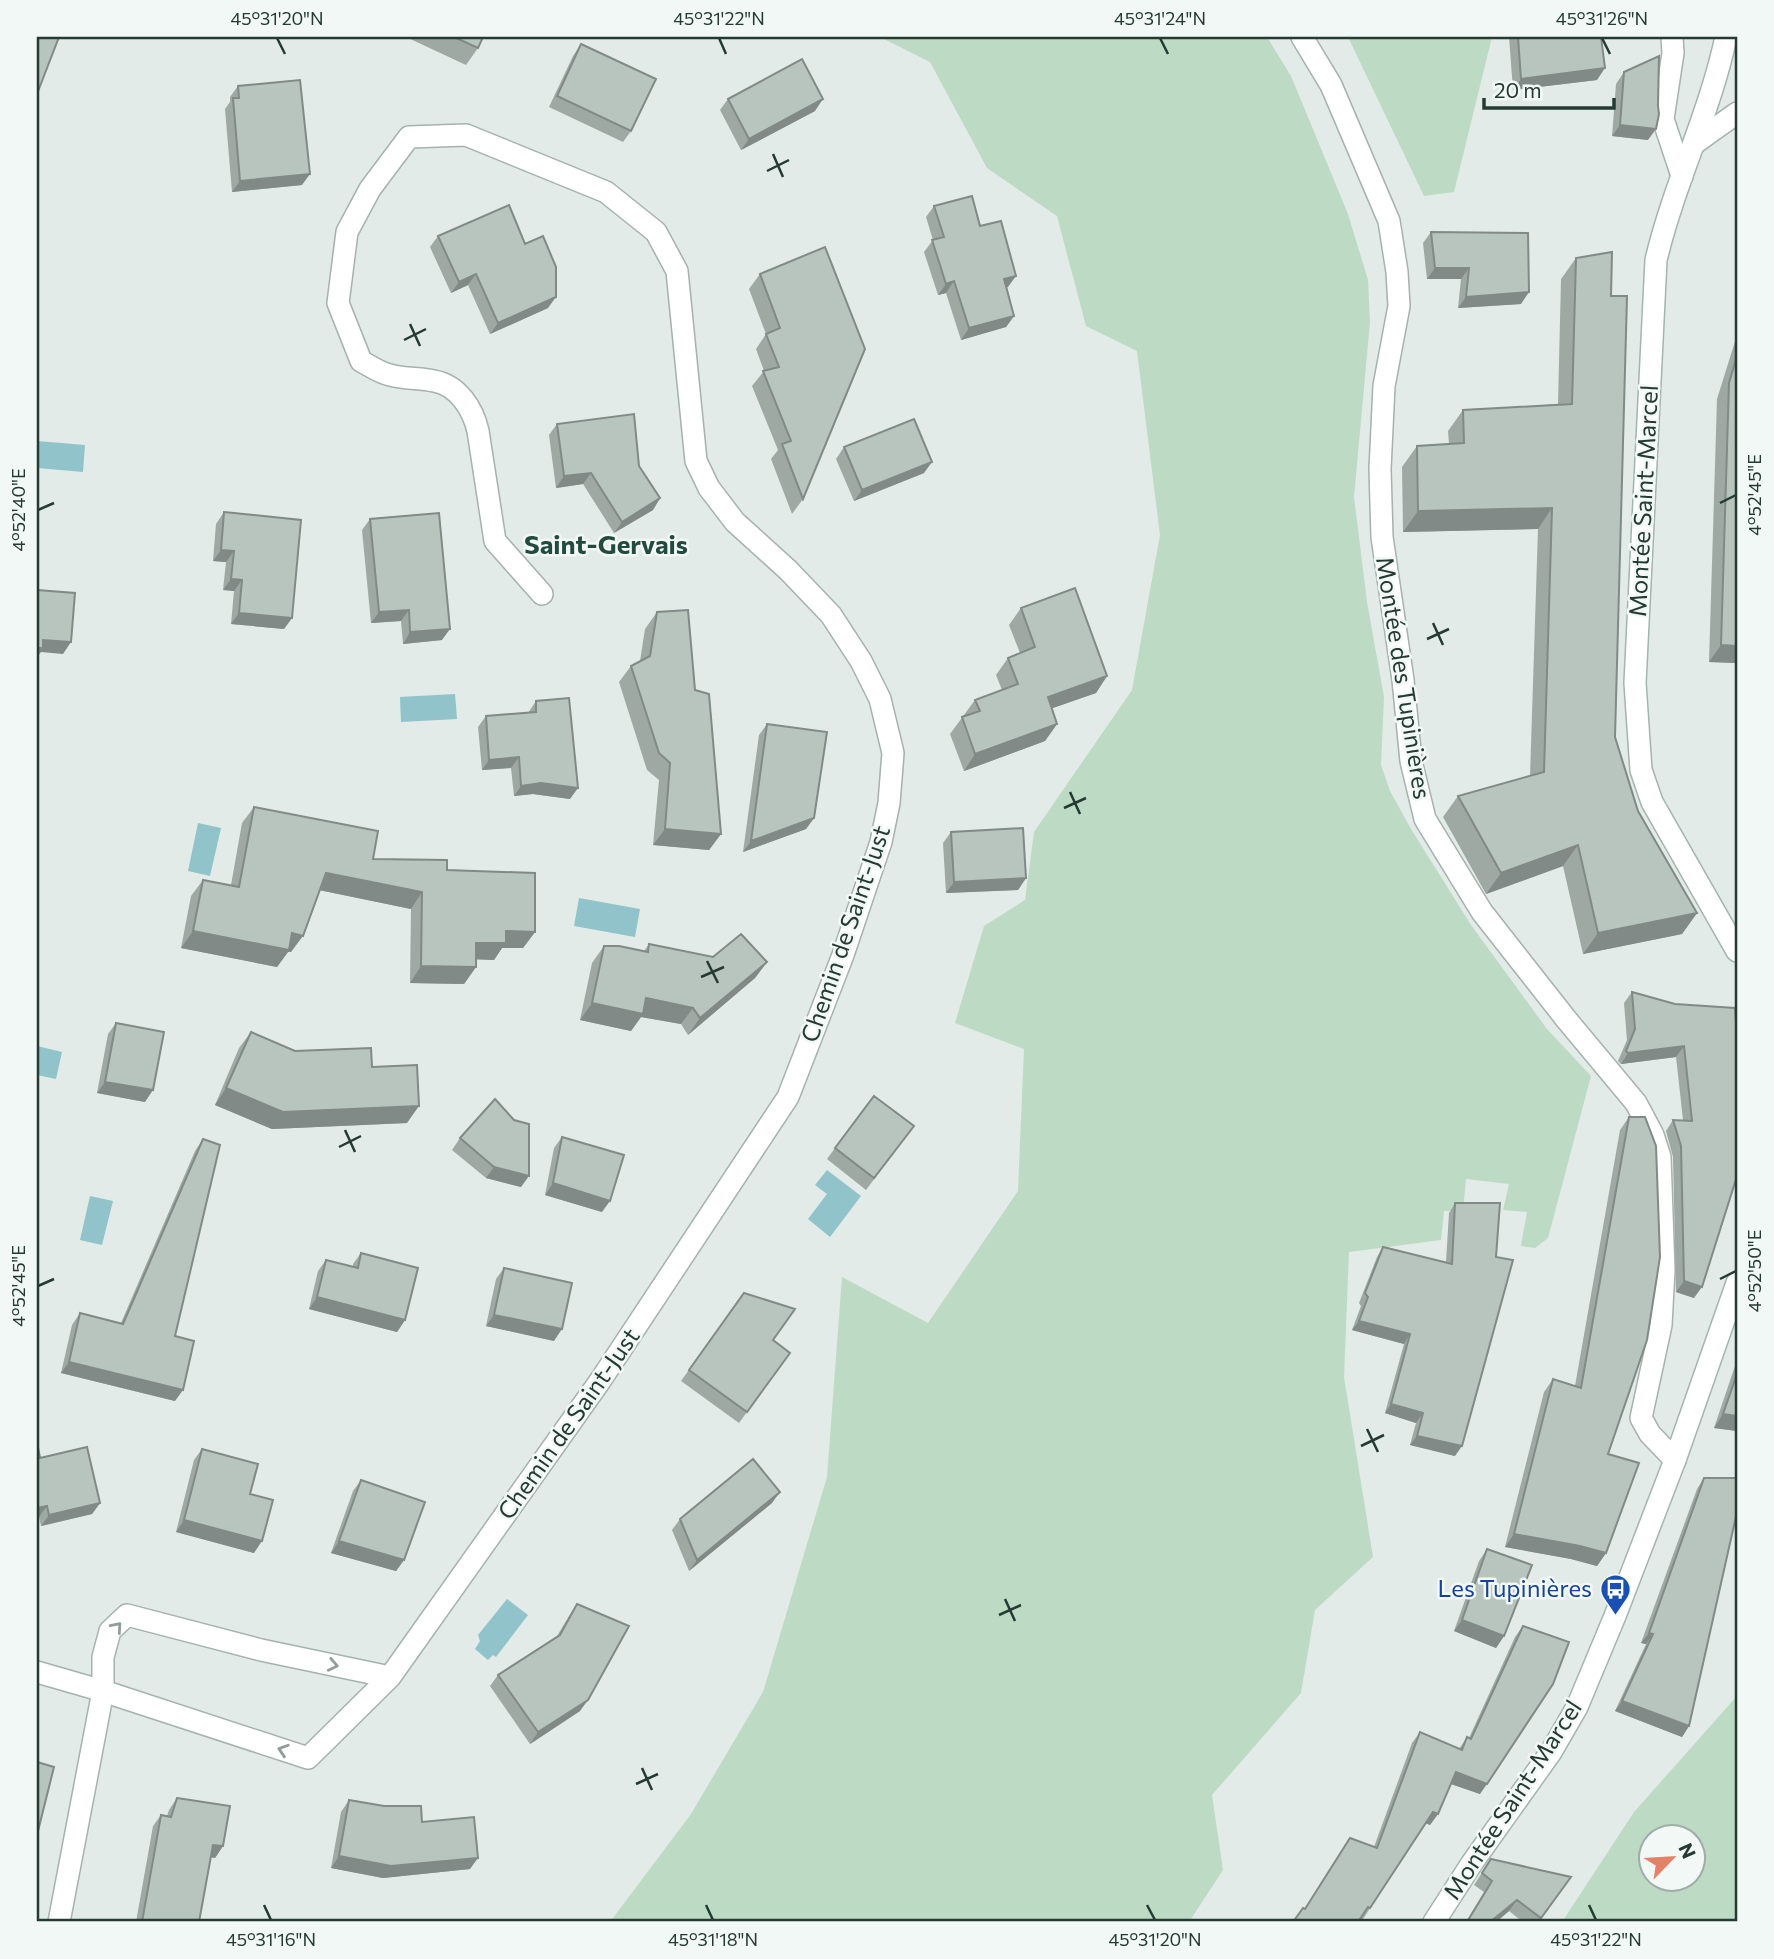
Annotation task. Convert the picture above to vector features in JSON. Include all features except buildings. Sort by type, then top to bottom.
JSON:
[{"type":"street","name":"Montée des Tupinières","points":[[1302,37],[1331,85],[1389,221],[1399,306],[1384,386],[1380,469],[1382,537],[1403,680],[1411,761],[1424,819],[1482,912],[1581,1039],[1636,1103],[1653,1135],[1660,1157],[1664,1270],[1661,1325],[1641,1418],[1650,1434],[1675,1460]]},
{"type":"street","points":[[1672,37],[1673,53],[1664,119],[1682,176]]},
{"type":"street","name":"Montée Saint-Marcel","points":[[1726,37],[1711,95],[1663,229],[1656,260],[1635,683],[1641,770],[1652,802],[1737,951]]},
{"type":"street","points":[[1695,143],[1737,113]]},
{"type":"street","name":"Chemin de Saint-Just","points":[[37,1672],[308,1758],[390,1677],[600,1381],[788,1097],[843,955],[881,842],[889,803],[893,753],[880,699],[861,660],[831,615],[788,570],[735,522],[709,488],[696,461],[677,271],[656,232],[606,192],[466,135],[409,137],[370,189],[347,232],[338,303],[361,361],[390,375],[438,381],[452,388],[466,402],[476,421],[495,541],[542,594]]},
{"type":"street","name":"Montée Saint-Marcel","points":[[1434,1922],[1550,1752],[1577,1707],[1675,1460],[1737,1283]]},
{"type":"street","points":[[59,1922],[103,1691],[103,1657],[110,1631],[127,1615],[261,1650],[390,1677]]},
{"type":"green space","points":[[880,37],[1267,37],[1291,76],[1348,214],[1368,280],[1370,322],[1354,497],[1367,602],[1384,697],[1381,765],[1390,791],[1411,829],[1471,925],[1547,1029],[1591,1076],[1548,1238],[1535,1248],[1521,1246],[1527,1212],[1503,1210],[1509,1184],[1466,1179],[1463,1210],[1444,1211],[1441,1240],[1349,1252],[1344,1377],[1373,1557],[1315,1610],[1301,1693],[1212,1795],[1223,1870],[1189,1922],[610,1922],[691,1814],[763,1692],[827,1477],[842,1277],[928,1323],[1018,1191],[1024,1049],[955,1023],[984,926],[1025,900],[1034,832],[1132,690],[1160,535],[1137,351],[1086,326],[1057,216],[987,168],[930,62]]},
{"type":"green space","points":[[1348,37],[1492,37],[1454,192],[1424,196]]},
{"type":"green space","points":[[1737,1696],[1737,1922],[1562,1922],[1634,1812]]},
{"type":"water","points":[[37,441],[85,445],[83,472],[37,468]]},
{"type":"water","points":[[455,694],[457,719],[401,722],[400,697]]},
{"type":"water","points":[[198,823],[221,828],[210,876],[188,871]]},
{"type":"water","points":[[579,898],[640,909],[635,937],[574,926]]},
{"type":"water","points":[[37,1046],[62,1052],[56,1079],[37,1075]]},
{"type":"water","points":[[827,1170],[861,1196],[830,1237],[808,1219],[827,1194],[815,1185]]},
{"type":"water","points":[[90,1196],[113,1201],[102,1245],[80,1240]]},
{"type":"water","points":[[507,1599],[528,1615],[496,1657],[493,1655],[488,1660],[475,1649],[480,1641],[478,1635]]},
{"type":"place","name":"Les Tupinières","points":[[1615,1616]]},
{"type":"district","name":"Saint-Gervais","points":[[606,545]]}]
